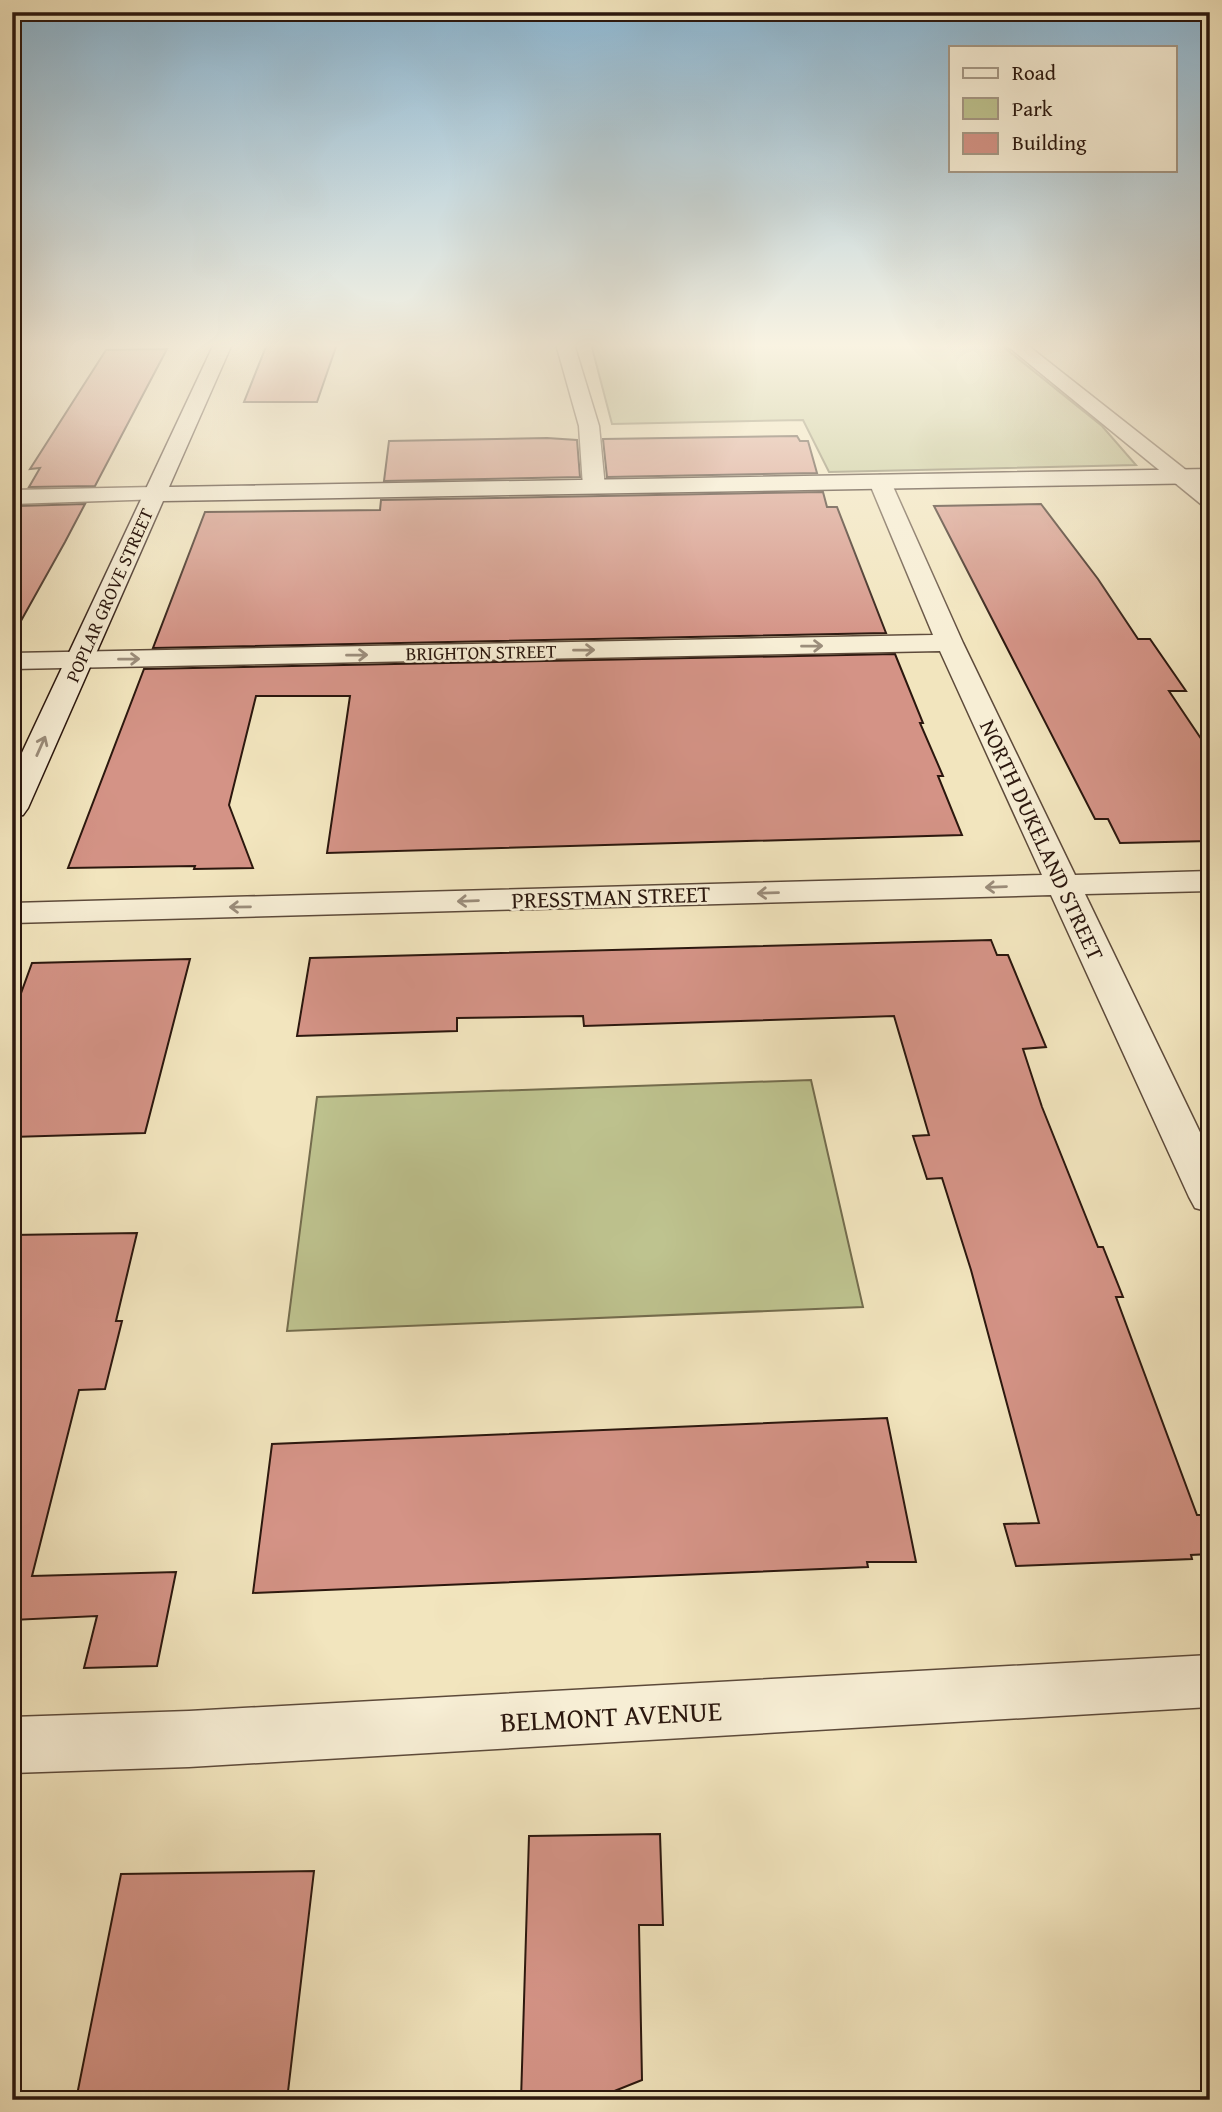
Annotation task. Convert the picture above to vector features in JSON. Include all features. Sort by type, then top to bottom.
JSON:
[{"type":"street","name":"POPLAR GROVE STREET","points":[[12,808],[178,443]]},
{"type":"street","points":[[590,443],[594,487]]},
{"type":"street","points":[[1136,443],[1210,500]]},
{"type":"street","points":[[12,496],[1210,476]]},
{"type":"street","name":"NORTH DUKELAND STREET","points":[[880,482],[950,643],[1210,1197]]},
{"type":"street","name":"BRIGHTON STREET","points":[[12,662],[950,643]]},
{"type":"street","name":"PRESSTMAN STREET","points":[[12,913],[1210,881]]},
{"type":"street","name":"BELMONT AVENUE","points":[[12,1745],[202,1738],[1210,1681]]},
{"type":"green space","points":[[814,443],[1116,443],[1136,465],[829,472]]},
{"type":"green space","points":[[811,1080],[863,1307],[287,1331],[317,1097]]},
{"type":"building","points":[[47,443],[118,443],[95,486],[29,487],[40,468],[30,469]]},
{"type":"building","points":[[389,443],[577,443],[580,477],[384,481]]},
{"type":"building","points":[[603,443],[808,443],[817,473],[607,477]]},
{"type":"building","points":[[823,492],[827,507],[837,507],[886,633],[153,648],[205,512],[380,510],[381,500]]},
{"type":"building","points":[[85,504],[12,637],[12,516],[18,506]]},
{"type":"building","points":[[1041,504],[1098,579],[1138,639],[1150,639],[1186,691],[1169,691],[1210,752],[1210,841],[1120,843],[1108,819],[1095,819],[934,506]]},
{"type":"building","points":[[895,654],[943,776],[938,776],[962,835],[327,853],[350,696],[256,696],[229,805],[253,868],[68,868],[144,669]]},
{"type":"building","points":[[991,940],[997,955],[1008,955],[1046,1047],[1023,1049],[1042,1107],[1098,1247],[1103,1247],[1123,1297],[1116,1297],[1197,1515],[1210,1515],[1210,1554],[1191,1555],[1192,1559],[1016,1566],[1004,1524],[1039,1523],[971,1270],[942,1178],[927,1179],[913,1136],[929,1135],[894,1016],[584,1026],[583,1016],[457,1018],[457,1031],[297,1036],[310,958]]},
{"type":"building","points":[[190,959],[145,1133],[12,1137],[12,1018],[32,963]]},
{"type":"building","points":[[137,1233],[116,1321],[122,1321],[105,1389],[79,1390],[32,1576],[176,1572],[157,1666],[84,1668],[97,1616],[12,1620],[12,1235]]},
{"type":"building","points":[[887,1418],[916,1562],[867,1562],[868,1567],[253,1593],[272,1444]]},
{"type":"building","points":[[660,1834],[663,1925],[639,1925],[642,2080],[592,2100],[521,2100],[529,1836]]},
{"type":"building","points":[[314,1871],[287,2100],[76,2100],[121,1874]]}]
